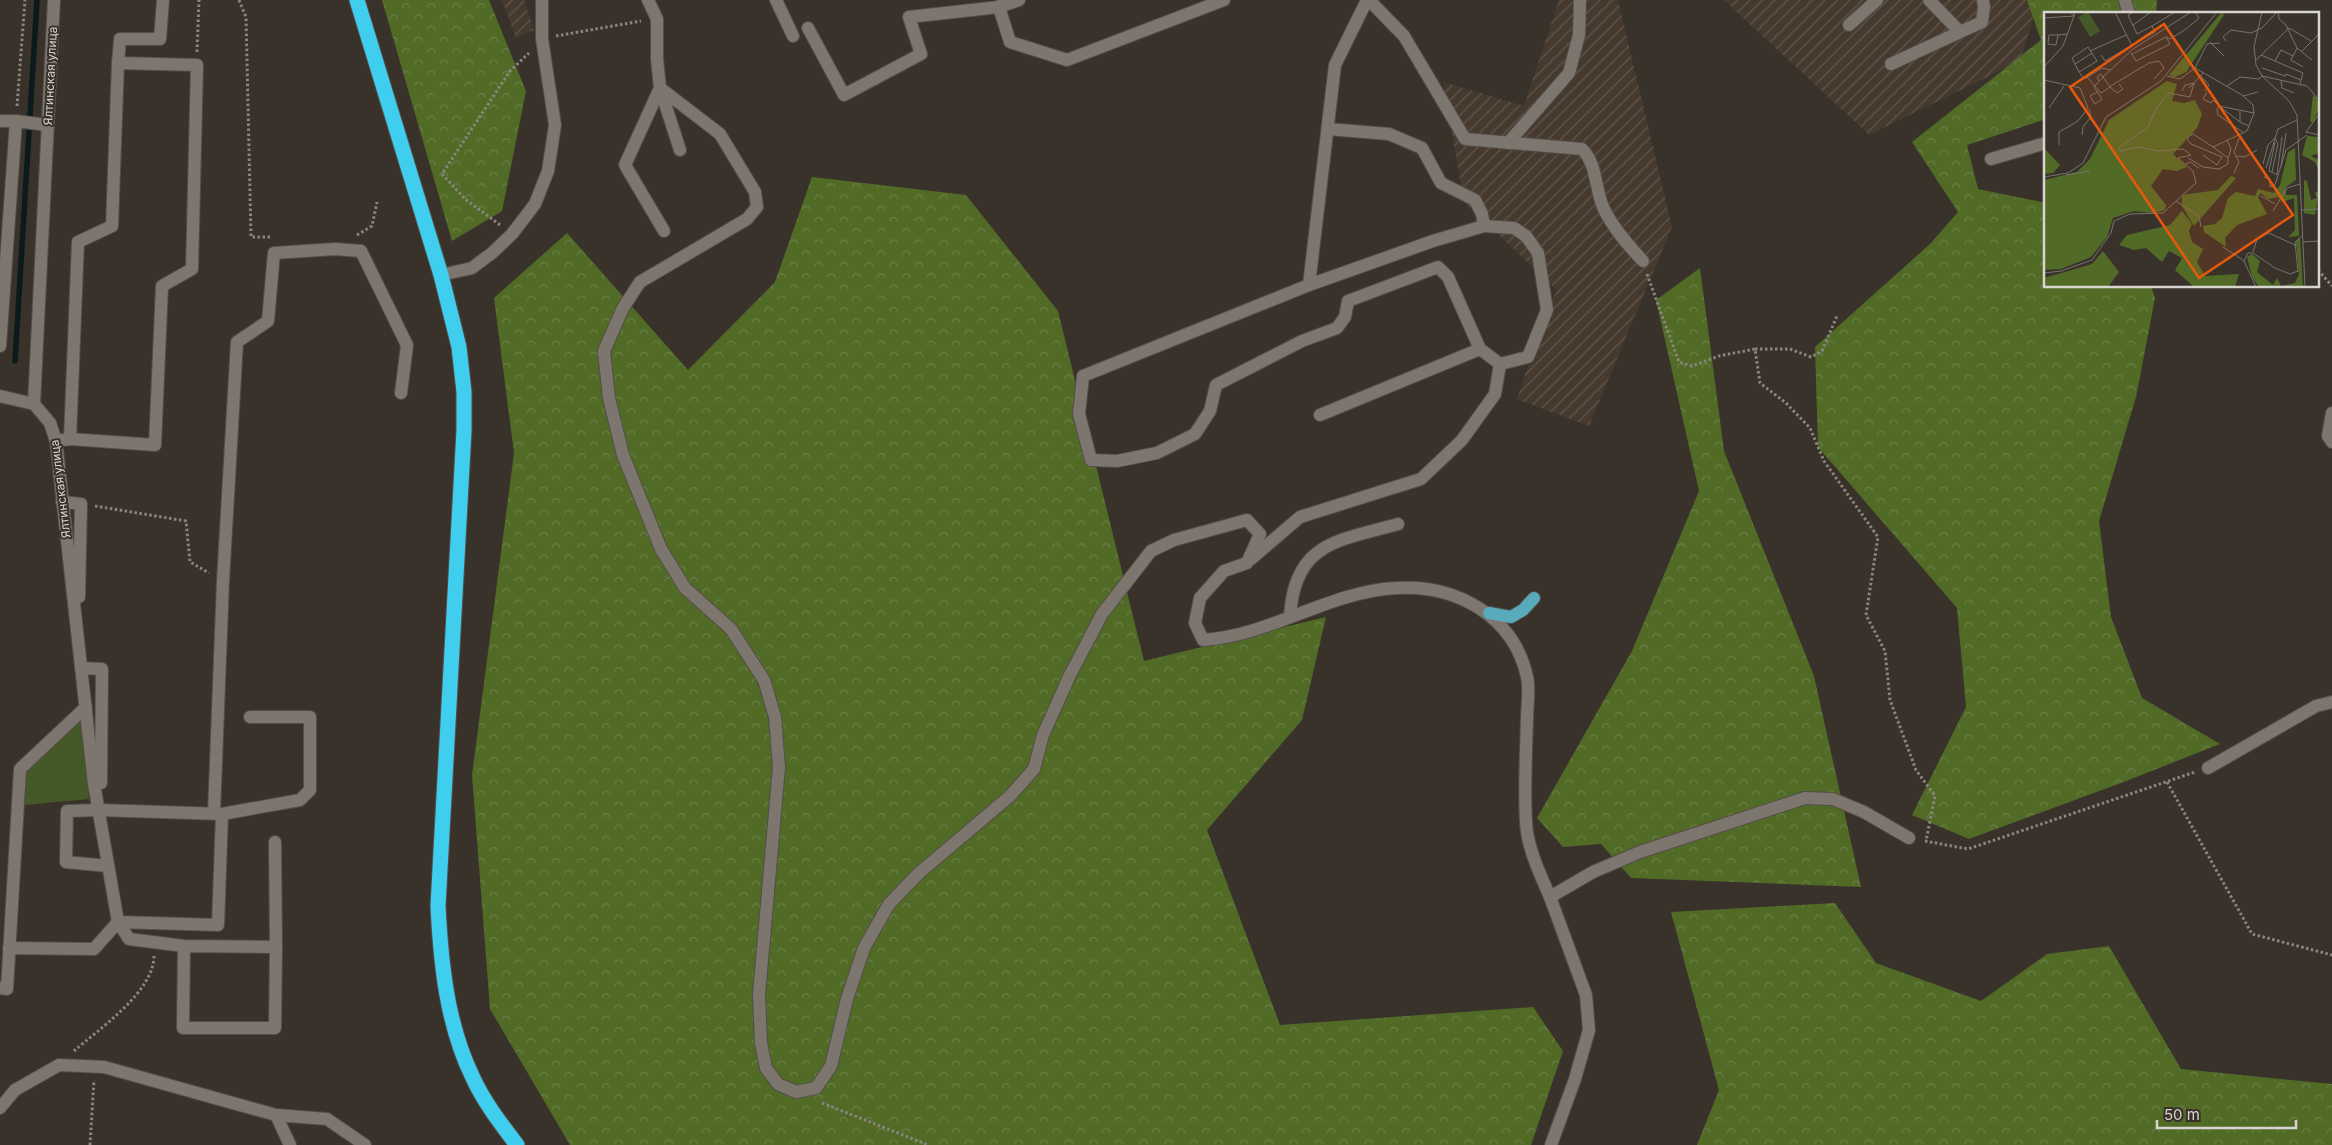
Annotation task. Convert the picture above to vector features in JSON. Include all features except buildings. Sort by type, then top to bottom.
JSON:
[{"type":"highway","points":[[357,0],[441,275],[459,347],[464,392],[464,430],[438,906],[441,965],[449,1008],[472,1078],[494,1115],[517,1145]]},
{"type":"main road","points":[[1488,613],[1511,617],[1523,610],[1534,598]]},
{"type":"street","name":"Ялтинская улица","points":[[54,0],[34,404],[50,423],[56,440],[94,784],[118,922]]},
{"type":"street","points":[[70,439],[78,242],[112,226],[120,39],[160,39],[163,0]]},
{"type":"street","points":[[441,275],[472,268],[492,253],[512,234],[535,204],[548,171],[554,125],[542,39],[542,0]]},
{"type":"street","points":[[648,0],[657,19],[657,58],[660,88],[680,150]]},
{"type":"street","points":[[776,0],[793,36]]},
{"type":"street","points":[[808,28],[844,94],[921,54],[910,17],[1003,4],[1018,0]]},
{"type":"street","points":[[1003,4],[1010,42],[1068,60],[1224,0]]},
{"type":"street","points":[[1309,285],[1335,65],[1368,0],[1404,36],[1465,140],[1582,149],[1590,156],[1603,207],[1625,242],[1643,261]]},
{"type":"street","points":[[1508,143],[1569,73],[1579,34],[1580,0]]},
{"type":"street","points":[[1849,25],[1877,0]]},
{"type":"street","points":[[1929,0],[1960,32]]},
{"type":"street","points":[[1891,64],[1982,22],[1983,0]]},
{"type":"street","points":[[56,440],[70,439],[155,445],[162,286],[192,269],[197,64],[118,63]]},
{"type":"street","points":[[660,88],[625,165],[664,231]]},
{"type":"street","points":[[660,88],[720,134],[755,192],[756,207],[747,219],[640,282],[623,308],[604,350],[608,398],[623,455],[661,549],[685,588],[731,629],[746,649],[764,680],[775,717],[779,767],[759,994],[761,1043],[766,1068],[778,1084],[796,1092],[816,1088],[831,1066],[848,998],[864,948],[889,904],[919,873],[1010,796],[1034,769],[1044,734],[1051,718],[1069,677],[1102,614],[1151,551],[1174,540],[1247,520],[1260,534],[1247,562]]},
{"type":"street","points":[[0,120],[47,125]]},
{"type":"street","points":[[0,346],[16,122]]},
{"type":"street","points":[[1328,129],[1389,134],[1422,148],[1441,182],[1475,200],[1482,214],[1484,226]]},
{"type":"street","points":[[1991,159],[2044,144]]},
{"type":"street","points":[[1484,226],[1514,228],[1526,236],[1538,253],[1547,310],[1528,357],[1500,364],[1480,349],[1448,277],[1438,267],[1348,300],[1345,317],[1337,328],[1302,341],[1216,384],[1210,411],[1195,434],[1156,453],[1117,461],[1091,460],[1079,414],[1083,376],[1309,285],[1484,226]]},
{"type":"street","points":[[118,922],[218,925],[218,814],[223,581],[237,342],[268,322],[274,253],[336,249],[360,251],[407,345],[401,393]]},
{"type":"street","points":[[1320,415],[1480,349]]},
{"type":"street","points":[[1500,364],[1496,394],[1462,440],[1420,479],[1300,517],[1247,562],[1224,571],[1200,598],[1194,623],[1202,640],[1225,638],[1254,631],[1349,596],[1396,588],[1425,590],[1464,598],[1488,613],[1512,638],[1527,678],[1526,824],[1534,858],[1586,995],[1589,1030],[1575,1079],[1551,1145]]},
{"type":"street","points":[[0,396],[34,404]]},
{"type":"street","points":[[2332,414],[2328,436],[2332,442]]},
{"type":"street","points":[[62,502],[81,504],[78,644]]},
{"type":"street","points":[[1290,617],[1291,594],[1306,561],[1339,541],[1398,524]]},
{"type":"street","points":[[81,668],[102,669],[101,783],[94,784]]},
{"type":"street","points":[[2208,768],[2316,706],[2332,702]]},
{"type":"street","points":[[0,988],[7,988],[20,770],[86,707]]},
{"type":"street","points":[[108,866],[66,862],[67,811],[99,810],[218,814],[300,800],[310,790],[310,717],[250,717]]},
{"type":"street","points":[[1550,897],[1593,872],[1640,852],[1804,798],[1833,799],[1864,812],[1909,838]]},
{"type":"street","points":[[184,946],[183,1028],[275,1028],[275,842]]},
{"type":"street","points":[[9,948],[94,949],[118,922]]},
{"type":"street","points":[[118,922],[129,939],[184,946],[276,947]]},
{"type":"street","points":[[0,1108],[14,1090],[58,1065],[104,1067],[276,1115],[327,1119],[365,1145]]},
{"type":"street","points":[[276,1115],[290,1145]]},
{"type":"path","points":[[16,122],[26,0]]},
{"type":"path","points":[[197,64],[199,0]]},
{"type":"path","points":[[239,0],[246,17],[251,237],[272,236],[274,253]]},
{"type":"path","points":[[512,234],[465,199],[442,174],[510,71],[542,39],[575,31],[657,19]]},
{"type":"path","points":[[336,249],[372,226],[377,202]]},
{"type":"path","points":[[1643,261],[1679,362],[1692,366],[1719,356],[1755,350],[1790,349],[1811,357],[1822,351],[1837,316]]},
{"type":"path","points":[[2320,272],[2332,286]]},
{"type":"path","points":[[1755,350],[1760,383],[1786,404],[1810,428],[1824,461],[1878,537],[1866,615],[1885,651],[1890,700],[1916,770],[1935,796],[1926,841]]},
{"type":"path","points":[[81,504],[186,521],[190,562],[223,581]]},
{"type":"path","points":[[1909,838],[1968,849],[2208,768]]},
{"type":"path","points":[[2167,782],[2252,934],[2332,955]]},
{"type":"path","points":[[58,1065],[138,994],[154,966],[153,942]]},
{"type":"path","points":[[90,1145],[95,1067]]},
{"type":"path","points":[[796,1092],[928,1145]]},
{"type":"shaded area","points":[[502,0],[524,0],[534,30],[516,38]]},
{"type":"shaded area","points":[[1559,0],[1618,0],[1672,227],[1589,426],[1517,399],[1547,310],[1557,290],[1464,202],[1443,82],[1524,106]]},
{"type":"shaded area","points":[[1724,0],[2039,0],[2020,61],[1869,135]]},
{"type":"green space","points":[[382,0],[489,0],[526,91],[502,211],[452,241]]},
{"type":"green space","points":[[2027,0],[2157,0],[2156,12],[2044,12],[2044,120],[1967,145],[1978,189],[2044,203],[2044,288],[2152,288],[2155,298],[2136,397],[2099,521],[2111,617],[2142,698],[2220,744],[1969,839],[1912,815],[1966,707],[1957,608],[1818,447],[1815,347],[1930,244],[1958,212],[1912,142],[2041,40]]},
{"type":"green space","points":[[812,177],[966,195],[1058,311],[1144,661],[1326,617],[1302,720],[1207,830],[1280,1025],[1533,1007],[1563,1051],[1531,1145],[570,1145],[490,1009],[472,775],[514,453],[494,298],[567,233],[688,370],[775,282]]},
{"type":"green space","points":[[1700,268],[1724,451],[1814,676],[1861,887],[1631,878],[1601,844],[1563,847],[1537,818],[1632,651],[1699,491],[1656,300]]},
{"type":"green space","points":[[81,721],[89,799],[25,805],[26,771]]},
{"type":"green space","points":[[1835,903],[1876,963],[1981,1001],[2047,954],[2109,946],[2181,1069],[2332,1084],[2332,1145],[1697,1145],[1719,1090],[1671,912]]},
{"type":"waterway","points":[[15,361],[37,0]]}]
